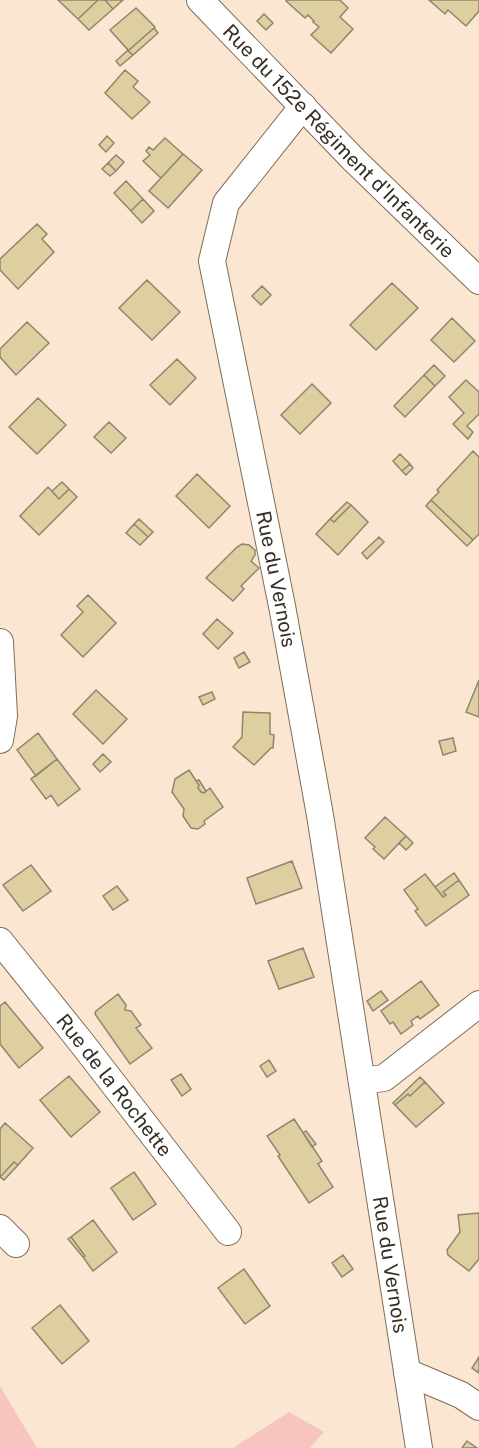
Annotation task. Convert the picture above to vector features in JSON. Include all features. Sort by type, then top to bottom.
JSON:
[{"type":"street","name":"Rue du 152e Régiment d'Infanterie","points":[[204,1],[354,160],[479,281]]},
{"type":"street","name":"Rue du Vernois","points":[[303,106],[226,203],[212,261],[282,606],[320,815],[419,1448]]},
{"type":"street","points":[[0,642],[4,716],[0,740]]},
{"type":"street","name":"Rue de la Rochette","points":[[0,941],[228,1232]]},
{"type":"street","points":[[362,1081],[384,1078],[479,1004]]},
{"type":"street","points":[[407,1372],[461,1395],[479,1407]]},
{"type":"shaded area","points":[[0,1386],[37,1448],[0,1448]]},
{"type":"shaded area","points":[[289,1412],[324,1432],[310,1448],[233,1448]]},
{"type":"building","points":[[58,0],[98,0],[78,19]]},
{"type":"building","points":[[98,0],[105,0],[113,9],[89,30],[78,19]]},
{"type":"building","points":[[105,0],[123,0],[113,9]]},
{"type":"building","points":[[287,0],[340,0],[348,8],[340,17],[353,29],[331,53],[311,35],[319,27],[308,15],[305,18]]},
{"type":"building","points":[[429,0],[479,0],[479,11],[466,26],[448,10],[445,14]]},
{"type":"building","points":[[136,8],[155,27],[128,51],[133,55],[120,66],[116,61],[128,50],[110,30]]},
{"type":"building","points":[[264,14],[273,23],[266,30],[257,21]]},
{"type":"building","points":[[154,28],[158,33],[133,55],[128,51]]},
{"type":"building","points":[[125,70],[138,81],[133,87],[150,102],[132,119],[105,93]]},
{"type":"building","points":[[107,136],[114,143],[106,152],[99,145]]},
{"type":"building","points":[[165,138],[183,154],[161,178],[143,161],[150,155],[146,151],[149,147],[153,150]]},
{"type":"building","points":[[183,154],[202,170],[168,208],[149,191]]},
{"type":"building","points":[[116,155],[124,162],[116,171],[108,163]]},
{"type":"building","points":[[108,163],[116,171],[110,176],[102,169]]},
{"type":"building","points":[[126,181],[143,199],[131,211],[114,193]]},
{"type":"building","points":[[143,199],[154,211],[142,223],[131,211]]},
{"type":"building","points":[[37,224],[47,234],[42,239],[54,252],[18,289],[0,270],[0,259]]},
{"type":"building","points":[[147,280],[180,312],[152,340],[119,308]]},
{"type":"building","points":[[392,283],[418,308],[376,350],[350,325]]},
{"type":"building","points":[[262,286],[271,295],[261,305],[252,296]]},
{"type":"building","points":[[452,318],[475,341],[454,362],[431,340]]},
{"type":"building","points":[[27,322],[49,343],[16,375],[0,357],[0,349]]},
{"type":"building","points":[[177,359],[196,378],[170,405],[150,385]]},
{"type":"building","points":[[434,365],[445,376],[435,386],[424,375]]},
{"type":"building","points":[[424,375],[435,386],[405,417],[394,406]]},
{"type":"building","points":[[466,380],[479,392],[479,414],[467,426],[473,432],[468,439],[453,424],[464,413],[449,397]]},
{"type":"building","points":[[312,384],[331,403],[300,434],[281,415]]},
{"type":"building","points":[[38,398],[66,425],[37,454],[9,427]]},
{"type":"building","points":[[109,422],[126,438],[111,453],[94,437]]},
{"type":"building","points":[[473,451],[479,457],[479,534],[473,540],[431,500],[439,492],[437,490]]},
{"type":"building","points":[[400,454],[410,464],[402,471],[393,461]]},
{"type":"building","points":[[410,464],[413,468],[406,475],[402,471]]},
{"type":"building","points":[[197,474],[230,506],[209,528],[176,496]]},
{"type":"building","points":[[62,482],[69,489],[59,499],[52,491]]},
{"type":"building","points":[[48,487],[59,499],[69,489],[77,497],[39,535],[20,516]]},
{"type":"building","points":[[431,500],[473,540],[467,546],[426,506]]},
{"type":"building","points":[[347,502],[351,505],[334,522],[330,519]]},
{"type":"building","points":[[351,505],[368,522],[338,555],[316,534],[330,519],[334,522]]},
{"type":"building","points":[[139,519],[153,532],[148,537],[134,524]]},
{"type":"building","points":[[134,524],[148,537],[140,545],[126,533]]},
{"type":"building","points":[[379,537],[384,542],[367,559],[362,553]]},
{"type":"building","points":[[242,544],[249,545],[255,550],[251,561],[259,568],[241,586],[244,589],[233,601],[206,578]]},
{"type":"building","points":[[88,595],[116,623],[83,657],[61,635],[83,612],[77,606]]},
{"type":"building","points":[[217,619],[233,633],[218,649],[203,634]]},
{"type":"building","points":[[244,652],[250,662],[239,668],[234,658]]},
{"type":"building","points":[[479,680],[479,717],[466,712]]},
{"type":"building","points":[[96,690],[127,719],[103,744],[73,714]]},
{"type":"building","points":[[212,692],[215,699],[203,705],[199,697]]},
{"type":"building","points":[[243,712],[270,713],[270,734],[274,735],[273,748],[254,765],[233,747],[242,737]]},
{"type":"building","points":[[38,733],[57,759],[36,776],[17,750]]},
{"type":"building","points":[[453,738],[456,751],[443,755],[439,741]]},
{"type":"building","points":[[103,754],[111,762],[100,772],[93,764]]},
{"type":"building","points":[[57,759],[80,789],[58,806],[51,795],[46,799],[31,779]]},
{"type":"building","points":[[189,770],[201,792],[204,793],[210,788],[223,807],[204,821],[205,824],[198,829],[191,828],[183,816],[184,809],[172,792],[175,779]]},
{"type":"building","points":[[199,780],[206,791],[204,793],[198,788],[196,781]]},
{"type":"building","points":[[385,817],[406,836],[384,859],[365,838]]},
{"type":"building","points":[[406,836],[413,843],[406,850],[399,843]]},
{"type":"building","points":[[292,861],[302,888],[256,904],[247,878]]},
{"type":"building","points":[[31,865],[51,891],[23,911],[3,885]]},
{"type":"building","points":[[454,873],[459,880],[443,892],[446,895],[443,897],[435,887]]},
{"type":"building","points":[[425,874],[443,897],[446,895],[443,892],[459,880],[469,895],[426,926],[415,911],[418,909],[404,890]]},
{"type":"building","points":[[117,886],[128,900],[113,910],[103,896]]},
{"type":"building","points":[[303,948],[314,977],[279,989],[268,961]]},
{"type":"building","points":[[421,981],[439,1005],[420,1019],[418,1016],[411,1021],[413,1025],[401,1034],[393,1022],[390,1024],[381,1011]]},
{"type":"building","points":[[381,991],[388,1000],[373,1011],[367,1001]]},
{"type":"building","points":[[118,994],[126,1005],[125,1010],[131,1011],[141,1025],[136,1028],[152,1048],[130,1064],[95,1014]]},
{"type":"building","points":[[5,1002],[43,1048],[19,1068],[0,1044],[0,1006]]},
{"type":"building","points":[[269,1060],[276,1071],[267,1077],[260,1066]]},
{"type":"building","points":[[181,1074],[191,1089],[182,1096],[171,1080]]},
{"type":"building","points":[[69,1076],[100,1112],[71,1137],[40,1100]]},
{"type":"building","points":[[420,1077],[425,1082],[410,1096],[408,1094],[395,1105],[393,1103]]},
{"type":"building","points":[[425,1082],[444,1103],[416,1127],[395,1105],[408,1094],[410,1096]]},
{"type":"building","points":[[294,1119],[322,1161],[318,1164],[333,1187],[309,1203],[267,1136]]},
{"type":"building","points":[[5,1123],[33,1148],[18,1165],[14,1162],[0,1177],[0,1129]]},
{"type":"building","points":[[306,1131],[316,1144],[312,1147],[303,1133]]},
{"type":"building","points":[[14,1162],[18,1165],[4,1180],[0,1177]]},
{"type":"building","points":[[134,1172],[156,1204],[133,1220],[111,1188]]},
{"type":"building","points":[[479,1213],[479,1259],[469,1271],[448,1255],[447,1250],[460,1232],[458,1215]]},
{"type":"building","points":[[93,1220],[117,1252],[93,1271],[71,1237]]},
{"type":"building","points":[[71,1237],[85,1256],[83,1257],[68,1239]]},
{"type":"building","points":[[343,1255],[353,1269],[342,1277],[332,1263]]},
{"type":"building","points":[[244,1269],[270,1306],[245,1324],[218,1288]]},
{"type":"building","points":[[60,1305],[89,1341],[62,1364],[32,1328]]},
{"type":"building","points":[[479,1357],[479,1373],[472,1368]]},
{"type":"building","points":[[467,1441],[477,1448],[462,1448]]}]
